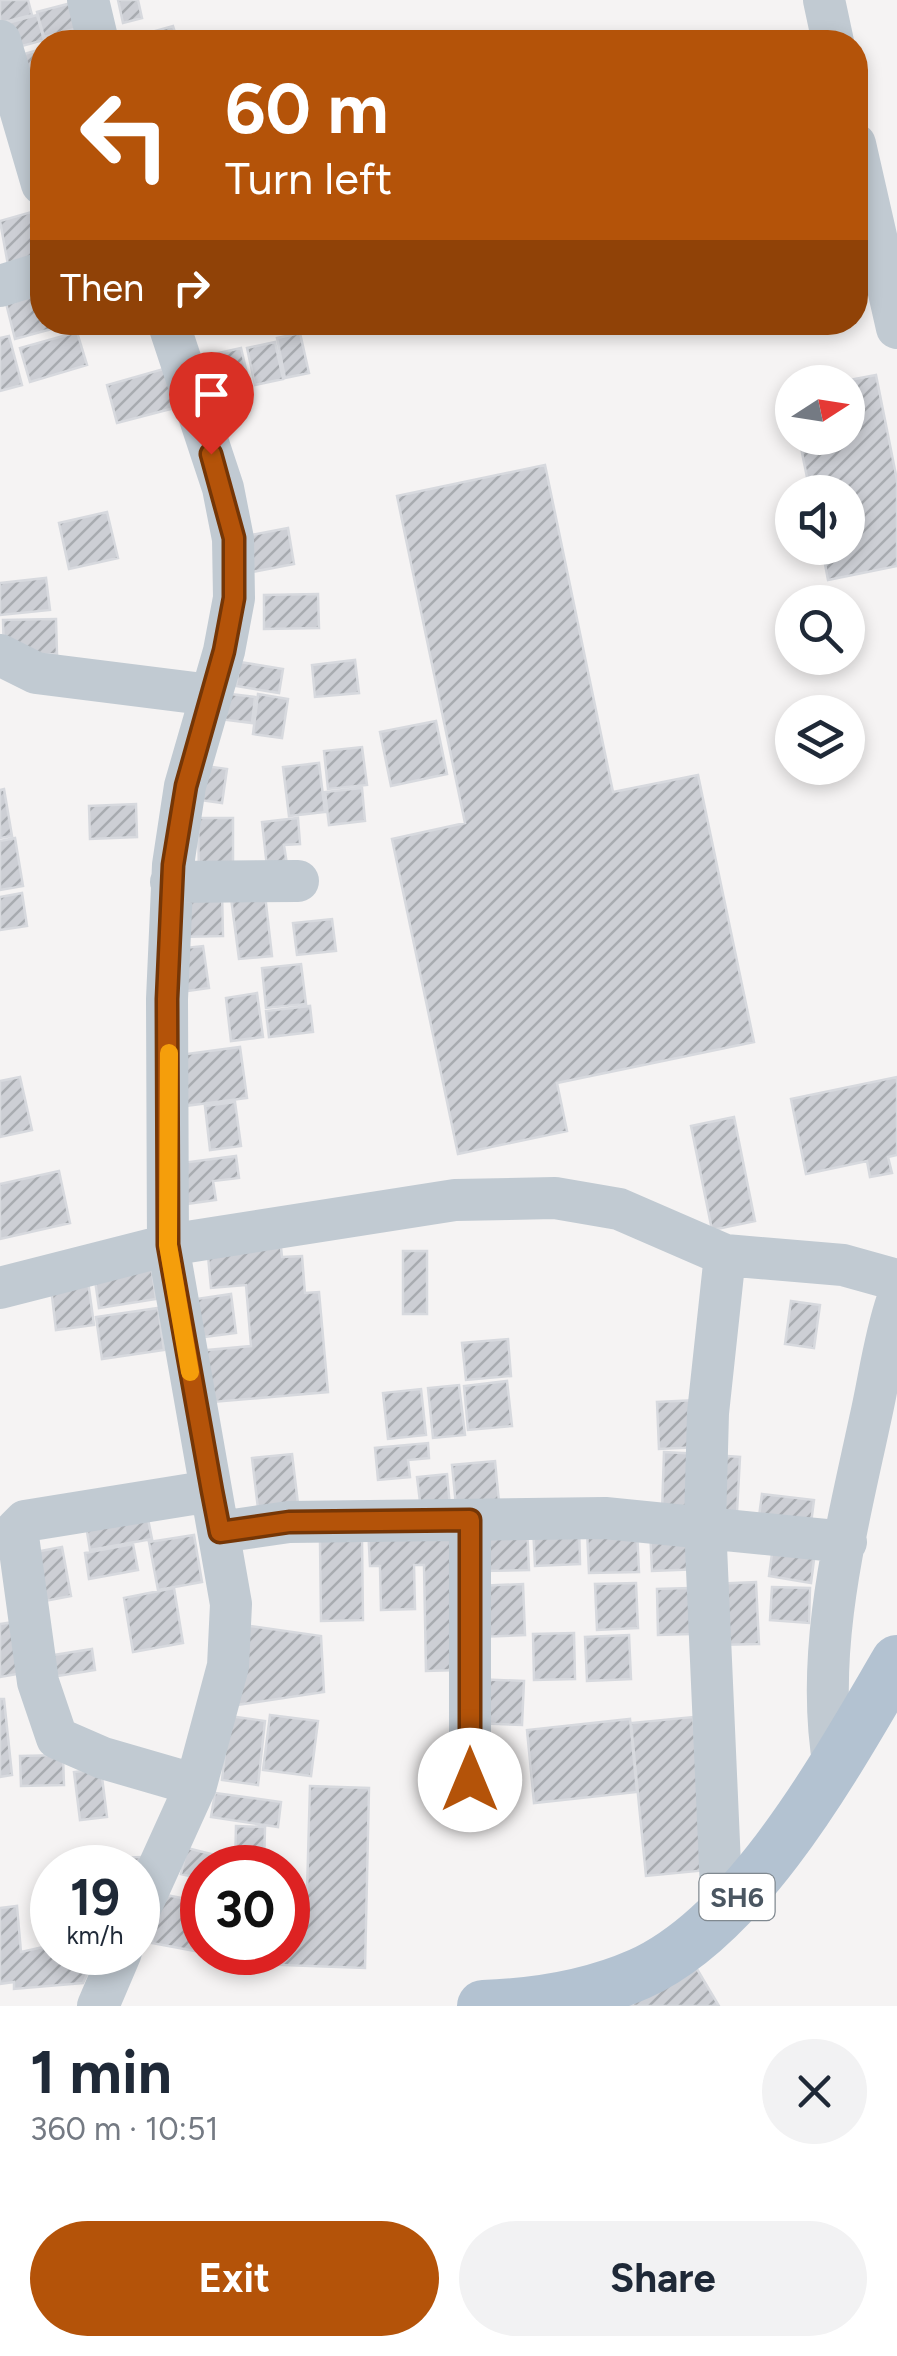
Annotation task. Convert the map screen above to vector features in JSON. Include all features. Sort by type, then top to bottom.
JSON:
[{"type":"main road","name":"SH6","points":[[483,2006],[530,2004],[592,1992],[642,1973],[696,1937],[792,1829],[897,1660]]},
{"type":"street","points":[[88,0],[95,30]]},
{"type":"street","points":[[824,0],[830,30]]},
{"type":"street","points":[[0,41],[30,143]]},
{"type":"street","points":[[868,201],[897,328]]},
{"type":"street","points":[[0,286],[30,277]]},
{"type":"street","points":[[160,1865],[196,1786],[228,1666],[231,1604],[168,1245],[167,999],[171,882],[186,786],[234,598],[234,538],[223,488],[172,335]]},
{"type":"street","points":[[0,655],[36,674],[211,694]]},
{"type":"street","points":[[171,882],[298,882]]},
{"type":"street","points":[[0,1288],[168,1245],[454,1200],[555,1198],[619,1209],[726,1256],[843,1265],[897,1280]]},
{"type":"street","points":[[722,1911],[706,1524],[708,1413],[726,1256]]},
{"type":"street","points":[[834,1767],[826,1720],[827,1681],[846,1542],[897,1301]]},
{"type":"street","points":[[196,1786],[61,1743],[19,1684],[17,1536],[22,1522],[215,1511],[289,1522],[605,1518],[706,1524],[846,1542]]},
{"type":"street","points":[[470,1520],[470,1780]]},
{"type":"street","points":[[98,2006],[111,1975]]},
{"type":"building","points":[[0,0],[28,0],[32,15],[0,23]]},
{"type":"building","points":[[118,0],[138,0],[142,18],[123,23]]},
{"type":"building","points":[[71,3],[78,28],[42,30],[37,12]]},
{"type":"building","points":[[37,15],[41,30],[30,30],[30,44],[4,51],[0,25]]},
{"type":"building","points":[[30,52],[30,87],[19,90],[10,58]]},
{"type":"building","points":[[30,212],[30,259],[8,265],[0,221]]},
{"type":"building","points":[[30,283],[30,335],[15,339],[3,291]]},
{"type":"building","points":[[78,335],[87,365],[30,382],[20,348]]},
{"type":"building","points":[[300,335],[309,373],[285,378],[277,338]]},
{"type":"building","points":[[9,336],[22,385],[0,391],[0,338]]},
{"type":"building","points":[[275,342],[283,379],[255,385],[247,348]]},
{"type":"building","points":[[241,348],[249,382],[200,394],[192,359]]},
{"type":"building","points":[[167,368],[178,407],[117,423],[107,385]]},
{"type":"building","points":[[876,375],[897,480],[897,566],[828,580],[825,565],[865,565],[865,475],[807,475],[802,455],[865,455],[865,377]]},
{"type":"building","points":[[545,465],[613,792],[698,775],[754,1042],[557,1083],[567,1131],[458,1154],[392,839],[465,823],[397,496]]},
{"type":"building","points":[[107,512],[118,558],[69,569],[59,523]]},
{"type":"building","points":[[288,528],[294,564],[252,572],[246,536]]},
{"type":"building","points":[[46,578],[50,610],[0,615],[0,583]]},
{"type":"building","points":[[318,594],[319,628],[264,629],[264,595]]},
{"type":"building","points":[[56,619],[57,654],[4,655],[3,620]]},
{"type":"building","points":[[355,660],[359,693],[315,697],[312,665]]},
{"type":"building","points":[[240,662],[283,669],[279,693],[236,686]]},
{"type":"building","points":[[214,692],[255,697],[252,723],[211,718]]},
{"type":"building","points":[[258,694],[288,699],[282,738],[253,734]]},
{"type":"building","points":[[436,721],[447,774],[391,786],[380,732]]},
{"type":"building","points":[[362,747],[367,785],[328,789],[324,751]]},
{"type":"building","points":[[319,763],[325,812],[289,816],[283,767]]},
{"type":"building","points":[[198,765],[227,769],[222,803],[193,799]]},
{"type":"building","points":[[362,788],[365,821],[329,825],[325,792]]},
{"type":"building","points":[[4,789],[12,836],[0,838],[0,790]]},
{"type":"building","points":[[136,804],[137,837],[90,839],[89,806]]},
{"type":"building","points":[[198,818],[233,818],[233,875],[199,876]]},
{"type":"building","points":[[298,818],[300,844],[284,845],[287,865],[267,867],[262,822]]},
{"type":"building","points":[[15,838],[23,886],[0,890],[0,841]]},
{"type":"building","points":[[264,886],[272,956],[239,959],[230,890]]},
{"type":"building","points":[[222,892],[223,936],[180,937],[178,893]]},
{"type":"building","points":[[22,893],[27,926],[0,930],[0,897]]},
{"type":"building","points":[[332,919],[336,951],[297,955],[293,923]]},
{"type":"building","points":[[203,946],[209,988],[180,992],[175,949]]},
{"type":"building","points":[[301,964],[306,1004],[266,1008],[262,968]]},
{"type":"building","points":[[257,993],[263,1037],[231,1041],[226,998]]},
{"type":"building","points":[[310,1006],[313,1032],[269,1037],[266,1011]]},
{"type":"building","points":[[240,1047],[247,1098],[185,1106],[179,1055]]},
{"type":"building","points":[[20,1077],[32,1130],[0,1137],[0,1081]]},
{"type":"building","points":[[897,1077],[897,1155],[888,1157],[892,1173],[870,1177],[867,1161],[806,1174],[791,1099]]},
{"type":"building","points":[[235,1102],[241,1146],[210,1150],[205,1106]]},
{"type":"building","points":[[734,1117],[755,1221],[712,1230],[691,1126]]},
{"type":"building","points":[[236,1156],[239,1178],[213,1181],[216,1200],[179,1205],[174,1164]]},
{"type":"building","points":[[59,1171],[70,1223],[0,1239],[0,1184]]},
{"type":"building","points":[[280,1238],[282,1257],[302,1256],[305,1293],[319,1292],[328,1392],[201,1403],[197,1351],[251,1346],[246,1285],[211,1288],[207,1245]]},
{"type":"building","points":[[403,1251],[427,1251],[427,1314],[403,1314]]},
{"type":"building","points":[[151,1264],[156,1299],[99,1308],[94,1273]]},
{"type":"building","points":[[87,1274],[94,1325],[56,1330],[50,1279]]},
{"type":"building","points":[[231,1294],[236,1333],[188,1339],[183,1301]]},
{"type":"building","points":[[791,1301],[820,1305],[814,1348],[785,1344]]},
{"type":"building","points":[[158,1308],[164,1350],[102,1359],[96,1317]]},
{"type":"building","points":[[508,1339],[511,1376],[466,1380],[462,1343]]},
{"type":"building","points":[[507,1381],[512,1426],[468,1430],[464,1386]]},
{"type":"building","points":[[459,1385],[465,1435],[433,1438],[428,1388]]},
{"type":"building","points":[[421,1389],[426,1435],[388,1439],[383,1393]]},
{"type":"building","points":[[697,1400],[700,1447],[659,1449],[657,1402]]},
{"type":"building","points":[[428,1443],[429,1458],[408,1460],[410,1477],[378,1480],[375,1448]]},
{"type":"building","points":[[664,1452],[700,1454],[698,1515],[662,1513]]},
{"type":"building","points":[[292,1454],[299,1512],[259,1517],[252,1458]]},
{"type":"building","points":[[713,1455],[740,1457],[737,1512],[711,1511]]},
{"type":"building","points":[[495,1461],[500,1512],[457,1516],[452,1465]]},
{"type":"building","points":[[447,1474],[450,1507],[421,1510],[417,1477]]},
{"type":"building","points":[[762,1494],[814,1500],[810,1531],[758,1524]]},
{"type":"building","points":[[146,1509],[152,1539],[90,1550],[85,1519]]},
{"type":"building","points":[[579,1525],[580,1564],[535,1566],[533,1526]]},
{"type":"building","points":[[457,1526],[460,1670],[426,1671],[424,1565],[414,1565],[415,1609],[381,1610],[380,1566],[370,1566],[368,1527]]},
{"type":"building","points":[[527,1526],[529,1570],[481,1571],[479,1527]]},
{"type":"building","points":[[700,1527],[702,1569],[652,1571],[650,1529]]},
{"type":"building","points":[[637,1529],[639,1572],[589,1573],[587,1531]]},
{"type":"building","points":[[194,1535],[202,1582],[158,1590],[149,1542]]},
{"type":"building","points":[[320,1540],[362,1540],[363,1620],[321,1621]]},
{"type":"building","points":[[133,1544],[138,1570],[89,1579],[85,1553]]},
{"type":"building","points":[[773,1546],[815,1552],[811,1583],[769,1576]]},
{"type":"building","points":[[62,1547],[71,1596],[39,1602],[30,1553]]},
{"type":"building","points":[[756,1582],[759,1644],[714,1645],[712,1584]]},
{"type":"building","points":[[636,1583],[638,1628],[597,1630],[595,1584]]},
{"type":"building","points":[[523,1584],[525,1635],[478,1637],[476,1586]]},
{"type":"building","points":[[772,1587],[810,1588],[809,1623],[770,1620]]},
{"type":"building","points":[[174,1588],[183,1643],[133,1652],[124,1598]]},
{"type":"building","points":[[690,1588],[691,1634],[658,1635],[657,1589]]},
{"type":"building","points":[[14,1622],[23,1673],[0,1677],[0,1624]]},
{"type":"building","points":[[250,1626],[321,1636],[324,1692],[230,1706]]},
{"type":"building","points":[[574,1633],[575,1679],[534,1680],[533,1634]]},
{"type":"building","points":[[629,1635],[631,1679],[587,1681],[585,1637]]},
{"type":"building","points":[[92,1649],[95,1670],[51,1677],[47,1656]]},
{"type":"building","points":[[474,1679],[524,1681],[522,1725],[472,1723]]},
{"type":"building","points":[[0,1699],[4,1699],[12,1775],[0,1777]]},
{"type":"building","points":[[270,1715],[318,1721],[311,1776],[263,1770]]},
{"type":"building","points":[[229,1716],[265,1721],[258,1785],[222,1780]]},
{"type":"building","points":[[693,1717],[708,1870],[646,1876],[631,1723]]},
{"type":"building","points":[[630,1719],[637,1792],[534,1803],[527,1730]]},
{"type":"building","points":[[63,1755],[64,1785],[21,1786],[20,1756]]},
{"type":"building","points":[[101,1769],[107,1817],[80,1820],[74,1772]]},
{"type":"building","points":[[310,1786],[369,1788],[365,1968],[310,1966]]},
{"type":"building","points":[[215,1793],[281,1802],[278,1827],[211,1817]]},
{"type":"building","points":[[236,1826],[265,1827],[265,1845],[236,1845]]},
{"type":"building","points":[[161,1894],[180,1898],[180,1948],[160,1944]]},
{"type":"building","points":[[17,1906],[21,1952],[30,1950],[30,1975],[87,1975],[83,1983],[14,1989],[14,1982],[0,1984],[0,1908]]},
{"type":"building","points":[[691,1959],[719,2006],[630,2006]]},
{"type":"slow traffic","points":[[169,1053],[168,1245],[190,1372]]},
{"type":"route","points":[[211,454],[234,538],[234,598],[224,651],[186,786],[173,865],[167,999],[168,1245],[220,1532],[289,1522],[470,1520],[470,1780]]}]
